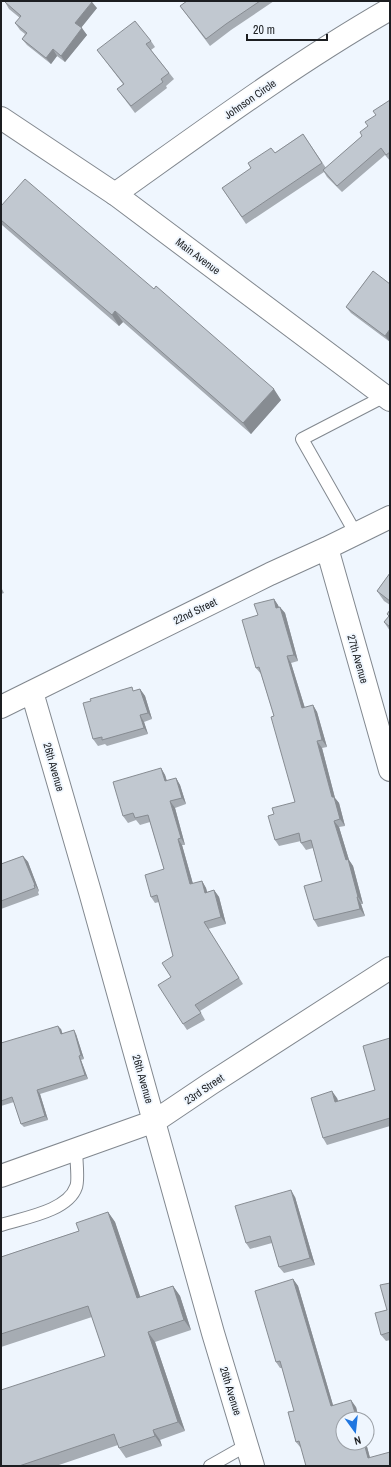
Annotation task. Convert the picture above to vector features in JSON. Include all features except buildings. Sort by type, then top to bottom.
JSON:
[{"type":"street","name":"Johnson Circle","points":[[115,194],[296,67],[350,32],[390,9]]},
{"type":"street","name":"Main Avenue","points":[[1,118],[115,194],[387,398]]},
{"type":"street","name":"22nd Street","points":[[1,707],[270,574],[390,517]]},
{"type":"street","name":"27th Avenue","points":[[326,548],[390,770]]},
{"type":"street","name":"26th Avenue","points":[[32,692],[155,1122],[213,1333],[253,1466]]},
{"type":"street","name":"23rd Street","points":[[1,1176],[155,1122],[210,1084],[390,968]]},
{"type":"lane","points":[[356,534],[302,440],[387,398]]},
{"type":"lane","points":[[1,1225],[57,1208],[68,1200],[77,1186],[76,1150]]},
{"type":"lane","points":[[210,1466],[247,1445]]}]
